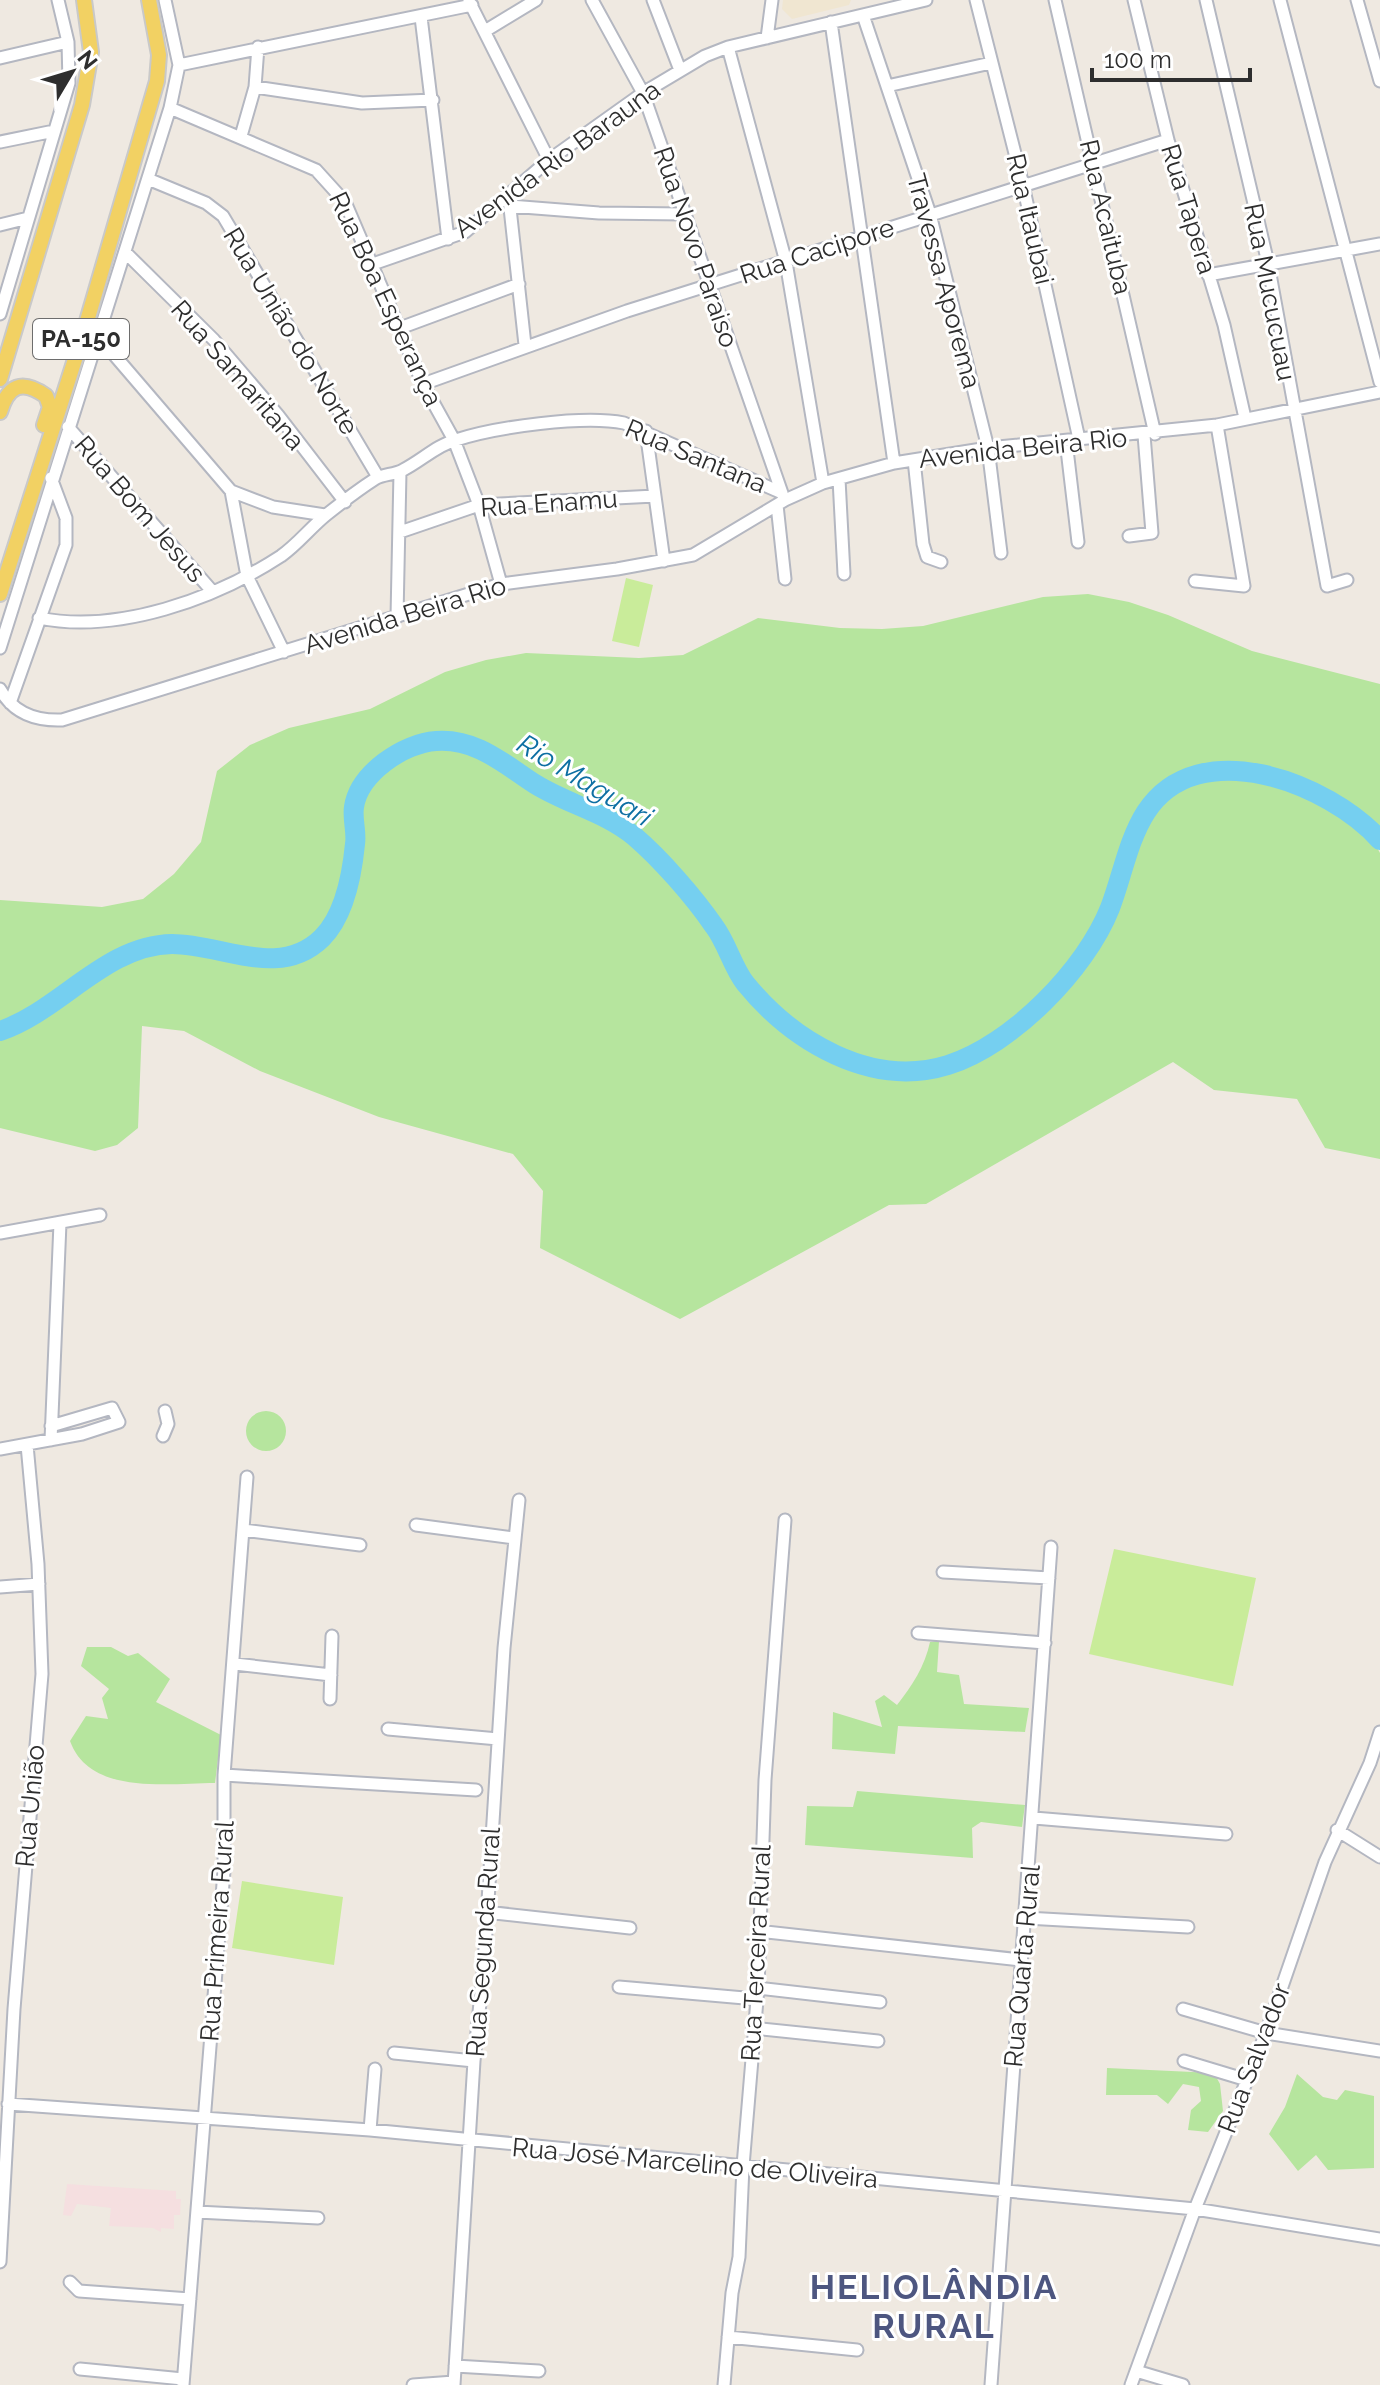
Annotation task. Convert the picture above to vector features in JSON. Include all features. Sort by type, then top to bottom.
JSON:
[{"type":"main road","name":"PA-150","points":[[0,379],[82,105],[91,52],[84,0]]},
{"type":"main road","name":"PA-150","points":[[4,600],[13,552],[85,328],[157,81],[159,55],[149,0]]},
{"type":"main road","points":[[0,412],[6,394],[16,386],[36,389],[46,396],[50,407],[13,532],[13,552]]},
{"type":"street","points":[[0,313],[69,83],[68,42],[58,0]]},
{"type":"street","points":[[0,648],[4,600],[68,427],[170,108],[179,65],[165,0]]},
{"type":"street","points":[[485,31],[536,0]]},
{"type":"street","name":"Rua Novo Paraiso","points":[[592,0],[643,93],[781,500],[785,579]]},
{"type":"street","points":[[653,0],[680,70]]},
{"type":"street","points":[[767,38],[772,0]]},
{"type":"street","name":"Avenida Rio Barauna","points":[[370,265],[448,239],[477,224],[509,202],[549,160],[643,93],[680,70],[728,47],[926,0]]},
{"type":"street","name":"Rua Itaubai","points":[[976,0],[1023,185],[1072,440],[1078,542]]},
{"type":"street","name":"Rua Acaituba","points":[[1055,0],[1094,163],[1150,434],[1152,533],[1129,536]]},
{"type":"street","name":"Rua Tapera","points":[[1134,0],[1168,140],[1208,275],[1245,418]]},
{"type":"street","name":"Rua Mucucuau","points":[[1206,0],[1268,263],[1327,586],[1347,580]]},
{"type":"street","points":[[1280,0],[1380,382]]},
{"type":"street","points":[[1357,0],[1380,81]]},
{"type":"street","points":[[179,65],[421,17],[470,2],[549,160]]},
{"type":"street","name":"Travessa Aporema","points":[[863,15],[930,214],[988,448],[1001,553]]},
{"type":"street","points":[[421,17],[448,239]]},
{"type":"street","points":[[831,22],[894,463]]},
{"type":"street","points":[[0,58],[68,42]]},
{"type":"street","points":[[241,136],[255,87],[258,47]]},
{"type":"street","points":[[728,47],[786,262],[823,483]]},
{"type":"street","points":[[887,86],[991,63]]},
{"type":"street","points":[[255,87],[362,103],[433,100]]},
{"type":"street","name":"Rua Boa Esperança","points":[[170,108],[241,136],[326,177],[345,202],[423,384],[454,440],[479,505],[501,584]]},
{"type":"street","points":[[0,142],[54,131]]},
{"type":"street","name":"Rua Cacipore","points":[[423,384],[525,345],[1168,140]]},
{"type":"street","name":"Rua União do Norte","points":[[148,179],[206,203],[223,216],[378,477]]},
{"type":"street","points":[[525,345],[509,202],[599,213],[684,214]]},
{"type":"street","points":[[0,225],[28,218]]},
{"type":"street","points":[[1208,275],[1380,244]]},
{"type":"street","name":"Rua Samaritana","points":[[125,252],[214,340],[278,415],[345,502]]},
{"type":"street","points":[[400,328],[519,284]]},
{"type":"street","points":[[98,336],[231,491],[273,507],[325,515]]},
{"type":"street","name":"Avenida Beira Rio","points":[[0,689],[10,703],[37,719],[62,720],[501,584],[693,555],[781,500],[823,483],[894,463],[988,448],[1217,425],[1380,392]]},
{"type":"street","name":"Rua Santana","points":[[39,618],[64,623],[146,613],[212,591],[247,576],[301,540],[325,515],[378,477],[400,472],[454,440],[552,424],[607,420],[646,431],[781,500]]},
{"type":"street","points":[[1195,581],[1244,586],[1217,425]]},
{"type":"street","name":"Rua Bom Jesus","points":[[68,427],[212,591]]},
{"type":"street","points":[[646,431],[664,561]]},
{"type":"street","points":[[914,460],[923,544],[927,557],[941,562]]},
{"type":"street","points":[[397,617],[400,472]]},
{"type":"street","points":[[10,703],[68,533],[51,477]]},
{"type":"street","points":[[839,479],[844,574]]},
{"type":"street","points":[[231,491],[247,576],[284,652]]},
{"type":"street","name":"Rua Enamu","points":[[400,532],[479,505],[655,496]]},
{"type":"street","points":[[0,1233],[100,1215]]},
{"type":"street","points":[[51,1440],[60,1223]]},
{"type":"street","points":[[0,1449],[51,1440],[119,1422],[112,1408],[51,1426]]},
{"type":"street","points":[[163,1436],[168,1424],[165,1411]]},
{"type":"street","name":"Rua União","points":[[0,2262],[24,1869],[42,1674],[39,1584],[27,1445]]},
{"type":"street","name":"Rua Primeira Rural","points":[[183,2382],[224,1871],[224,1775],[235,1664],[247,1477]]},
{"type":"street","name":"Rua Segunda Rural","points":[[454,2383],[486,1912],[486,1855],[519,1500]]},
{"type":"street","name":"Rua Terceira Rural","points":[[724,2385],[739,2257],[757,1994],[772,1622],[785,1573],[785,1520]]},
{"type":"street","points":[[416,1525],[517,1536]]},
{"type":"street","points":[[243,1530],[360,1545]]},
{"type":"street","name":"Rua Quarta Rural","points":[[991,2385],[1051,1547]]},
{"type":"street","points":[[943,1572],[1049,1578]]},
{"type":"street","points":[[0,1587],[39,1584]]},
{"type":"street","points":[[918,1633],[1045,1643]]},
{"type":"street","points":[[330,1699],[332,1636]]},
{"type":"street","points":[[235,1664],[331,1675]]},
{"type":"street","points":[[388,1729],[498,1739]]},
{"type":"street","name":"Rua Salvador","points":[[1131,2385],[1195,2209],[1266,2033],[1337,1830],[1370,1763],[1380,1732]]},
{"type":"street","points":[[224,1775],[476,1790]]},
{"type":"street","points":[[1034,1818],[1226,1834]]},
{"type":"street","points":[[1337,1830],[1380,1857]]},
{"type":"street","points":[[486,1912],[630,1928]]},
{"type":"street","points":[[1026,1918],[1188,1927]]},
{"type":"street","points":[[758,1931],[1021,1960]]},
{"type":"street","points":[[619,1987],[880,2002]]},
{"type":"street","points":[[1183,2009],[1266,2033],[1380,2051]]},
{"type":"street","points":[[753,2028],[878,2041]]},
{"type":"street","points":[[394,2053],[474,2061]]},
{"type":"street","points":[[1184,2061],[1247,2080]]},
{"type":"street","points":[[375,2069],[375,2133]]},
{"type":"street","name":"Rua José Marcelino de Oliveira","points":[[8,2104],[470,2141],[1195,2209],[1380,2239]]},
{"type":"street","points":[[197,2212],[318,2218]]},
{"type":"street","points":[[70,2282],[79,2291],[190,2299]]},
{"type":"street","points":[[728,2337],[857,2350]]},
{"type":"street","points":[[455,2366],[539,2371]]},
{"type":"street","points":[[80,2369],[183,2382]]},
{"type":"street","points":[[1136,2371],[1183,2385]]},
{"type":"street","points":[[413,2385],[454,2383]]},
{"type":"shaded area","points":[[783,0],[851,0],[849,5],[792,19],[782,9]]},
{"type":"shaded area","points":[[67,2184],[176,2191],[176,2199],[181,2199],[180,2215],[174,2215],[174,2229],[161,2228],[161,2232],[153,2228],[109,2226],[111,2208],[77,2204],[71,2216],[63,2215]]},
{"type":"green space","points":[[626,578],[653,585],[639,647],[612,641]]},
{"type":"green space","points":[[1088,594],[1129,602],[1168,615],[1252,651],[1380,684],[1380,844],[1373,840],[1380,853],[1380,1159],[1325,1148],[1297,1099],[1214,1090],[1173,1062],[926,1204],[889,1205],[680,1319],[540,1248],[543,1191],[513,1154],[379,1117],[260,1071],[184,1031],[142,1026],[138,1128],[117,1145],[95,1151],[0,1128],[0,900],[102,907],[143,899],[174,874],[201,842],[217,771],[250,745],[289,728],[370,709],[445,672],[486,660],[526,653],[639,658],[683,655],[758,618],[840,628],[882,629],[923,626],[1043,597]]},
{"type":"green space","points":[[266,1411],[280,1417],[286,1431],[280,1445],[266,1451],[252,1445],[246,1431],[252,1417]]},
{"type":"green space","points":[[1114,1549],[1256,1578],[1233,1686],[1089,1654]]},
{"type":"green space","points":[[939,1641],[937,1672],[959,1675],[964,1704],[1029,1708],[1025,1732],[898,1726],[895,1754],[832,1749],[833,1712],[882,1727],[875,1701],[884,1695],[897,1705],[917,1675],[930,1642]]},
{"type":"green space","points":[[87,1647],[111,1647],[128,1656],[138,1653],[170,1679],[156,1702],[221,1735],[215,1783],[132,1783],[94,1771],[80,1759],[70,1741],[86,1716],[108,1719],[102,1698],[109,1689],[81,1666]]},
{"type":"green space","points":[[857,1791],[1025,1805],[1022,1827],[981,1822],[972,1828],[973,1858],[805,1845],[807,1806],[853,1807]]},
{"type":"green space","points":[[242,1881],[343,1897],[334,1965],[232,1948]]},
{"type":"green space","points":[[1107,2068],[1214,2073],[1220,2084],[1223,2111],[1208,2132],[1188,2130],[1191,2110],[1201,2101],[1199,2087],[1183,2084],[1168,2104],[1157,2095],[1106,2095]]},
{"type":"green space","points":[[1297,2074],[1323,2097],[1337,2100],[1345,2090],[1374,2096],[1374,2168],[1328,2170],[1316,2155],[1298,2171],[1269,2134],[1285,2107]]},
{"type":"waterway","name":"Rio Maguari","points":[[0,1031],[22,1022],[125,955],[148,947],[191,945],[269,958],[288,957],[305,950],[330,929],[341,907],[354,856],[354,807],[364,783],[397,754],[410,747],[436,741],[477,748],[547,791],[623,828],[655,856],[697,903],[719,933],[745,983],[786,1024],[835,1055],[862,1065],[890,1070],[919,1071],[948,1065],[972,1055],[997,1041],[1044,1002],[1084,955],[1099,931],[1140,823],[1169,788],[1197,775],[1229,771],[1263,775],[1297,785],[1329,800],[1380,840]]},
{"type":"district","name":"HELIOLÂNDIA RURAL","points":[[934,2306]]}]
